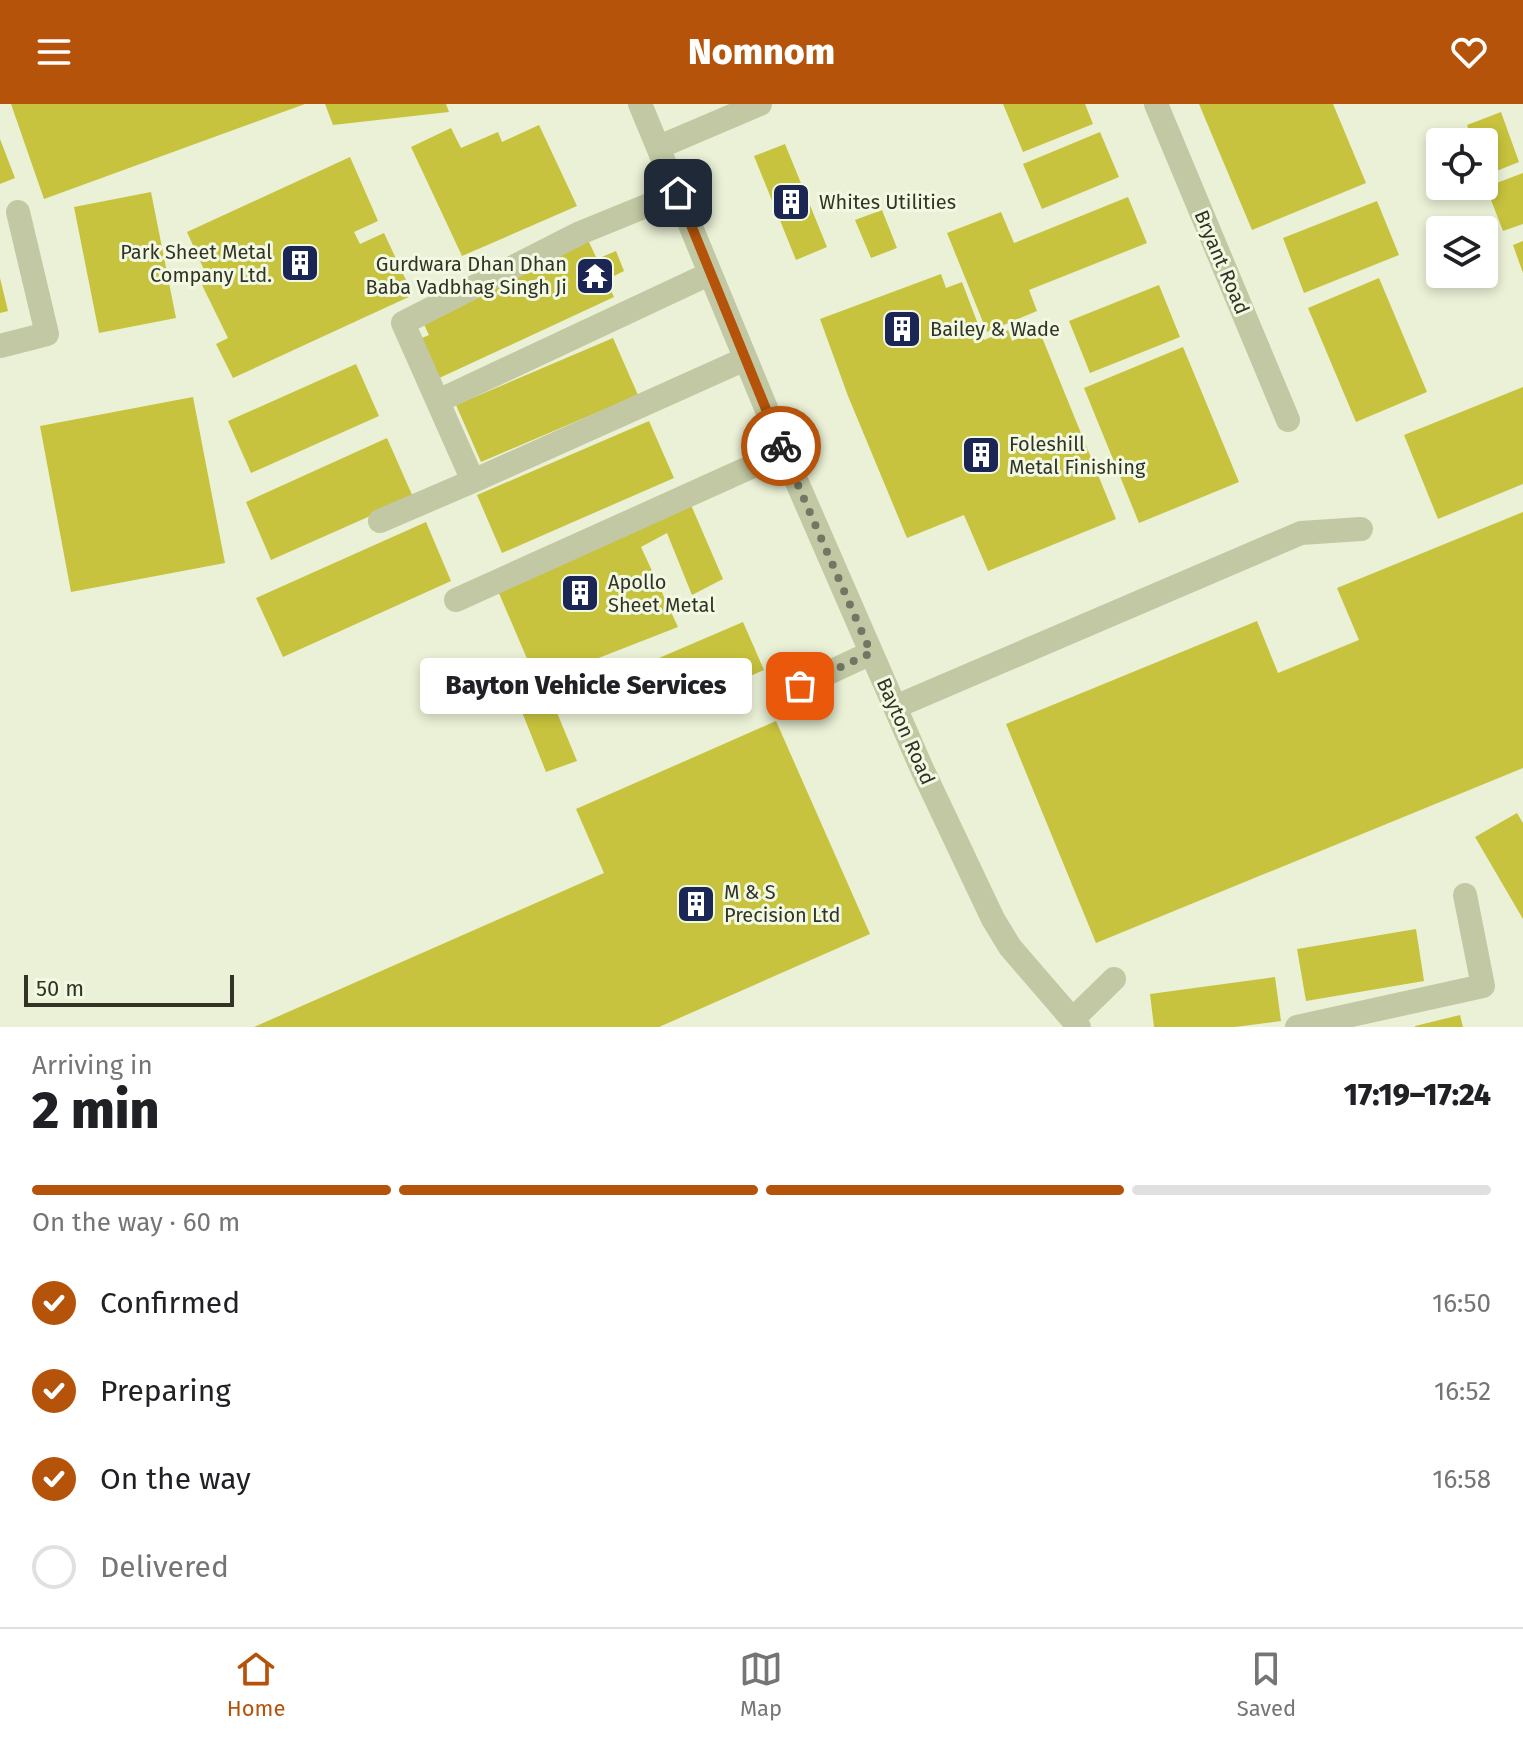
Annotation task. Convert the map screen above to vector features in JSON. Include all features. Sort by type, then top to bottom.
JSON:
[{"type":"street","name":"Bayton Road","points":[[640,104],[784,452],[895,707],[983,924],[1010,947],[1076,1023]]},
{"type":"street","points":[[659,147],[760,104]]},
{"type":"street","name":"Bryant Road","points":[[1156,104],[1288,420]]},
{"type":"street","points":[[473,481],[403,323],[580,233],[678,193]]},
{"type":"street","points":[[0,346],[47,334],[18,212]]},
{"type":"street","points":[[438,401],[709,274]]},
{"type":"street","points":[[380,521],[745,359]]},
{"type":"street","points":[[456,600],[784,452]]},
{"type":"street","points":[[895,707],[1301,533],[1361,529]]},
{"type":"street","points":[[800,686],[871,653]]},
{"type":"street","points":[[1297,1027],[1483,986],[1465,895]]},
{"type":"street","points":[[1076,1023],[1114,979]]},
{"type":"building","points":[[11,104],[305,104],[44,199]]},
{"type":"building","points":[[325,104],[446,104],[449,112],[333,125]]},
{"type":"building","points":[[1003,104],[1085,104],[1093,124],[1023,152]]},
{"type":"building","points":[[1199,104],[1333,104],[1366,183],[1252,230]]},
{"type":"building","points":[[1501,112],[1519,162],[1498,170],[1498,128],[1468,128],[1467,125]]},
{"type":"building","points":[[539,125],[577,206],[462,256],[411,147],[451,128],[461,148],[498,132],[502,142]]},
{"type":"building","points":[[1100,132],[1119,177],[1042,209],[1023,164]]},
{"type":"building","points":[[0,139],[15,178],[0,184]]},
{"type":"building","name":"Whites Utilities","points":[[785,144],[827,247],[796,260],[754,156]]},
{"type":"building","name":"Park Sheet Metal Company Ltd.","points":[[350,157],[378,221],[354,232],[360,244],[384,233],[413,295],[233,378],[216,344],[228,338],[202,285],[210,283],[187,232]]},
{"type":"building","points":[[1523,173],[1523,224],[1503,231],[1491,200],[1498,200],[1498,182]]},
{"type":"building","points":[[151,192],[176,318],[99,333],[74,207]]},
{"type":"building","points":[[1128,197],[1147,243],[1029,290],[1037,311],[987,332],[947,233],[1001,212],[1014,243]]},
{"type":"building","points":[[1377,201],[1399,255],[1304,293],[1283,238]]},
{"type":"building","points":[[882,210],[897,248],[871,258],[855,220]]},
{"type":"building","points":[[588,240],[597,259],[616,251],[624,271],[606,280],[614,297],[435,380],[417,340],[429,335],[421,318]]},
{"type":"building","points":[[1523,241],[1523,273],[1513,245]]},
{"type":"building","name":"Foleshill Metal Finishing","points":[[941,274],[946,288],[962,282],[984,340],[1008,330],[1012,341],[1039,330],[1116,519],[988,571],[964,515],[907,538],[848,396],[820,319]]},
{"type":"building","points":[[0,278],[8,311],[0,313]]},
{"type":"building","points":[[1379,278],[1427,392],[1356,422],[1308,308]]},
{"type":"building","points":[[1159,285],[1180,337],[1090,373],[1069,321]]},
{"type":"building","points":[[613,338],[638,395],[481,462],[456,405]]},
{"type":"building","points":[[1183,347],[1239,482],[1139,523],[1084,388]]},
{"type":"building","points":[[356,364],[379,416],[251,473],[228,421]]},
{"type":"building","points":[[1523,387],[1523,484],[1438,519],[1404,435]]},
{"type":"building","points":[[193,397],[225,563],[71,592],[40,426]]},
{"type":"building","points":[[649,421],[674,478],[502,553],[477,495]]},
{"type":"building","points":[[387,438],[413,497],[271,560],[246,502]]},
{"type":"building","name":"Apollo Sheet Metal","points":[[691,505],[723,579],[692,595],[667,533],[641,547],[678,627],[537,682],[498,591]]},
{"type":"building","points":[[1523,512],[1523,768],[1096,943],[1006,724],[1257,621],[1278,673],[1359,640],[1337,588]]},
{"type":"building","points":[[426,522],[451,581],[283,657],[256,598]]},
{"type":"building","points":[[743,622],[764,670],[673,710],[652,661]]},
{"type":"building","points":[[548,691],[577,761],[546,772],[518,702]]},
{"type":"building","name":"M & S Precision Ltd","points":[[776,721],[870,934],[659,1027],[254,1027],[604,873],[576,809]]},
{"type":"building","points":[[1517,813],[1523,823],[1523,919],[1475,837]]},
{"type":"building","points":[[1416,929],[1424,981],[1306,1001],[1297,949]]},
{"type":"building","points":[[1275,977],[1281,1021],[1235,1027],[1154,1027],[1150,994]]},
{"type":"building","points":[[1460,1015],[1463,1027],[1415,1027],[1415,1026]]},
{"type":"way so far","points":[[781,446],[871,653],[800,686]]},
{"type":"place","name":"Whites Utilities","points":[[791,202]]},
{"type":"place","name":"Park Sheet Metal Company Ltd.","points":[[300,263]]},
{"type":"place","name":"Gurdwara Dhan Dhan Baba Vadbhag Singh Ji","points":[[595,276]]},
{"type":"place","name":"Bailey & Wade","points":[[902,329]]},
{"type":"place","name":"Foleshill Metal Finishing","points":[[981,455]]},
{"type":"place","name":"Apollo Sheet Metal","points":[[580,593]]},
{"type":"place","name":"Bayton Vehicle Services","points":[[800,686]]},
{"type":"place","name":"M & S Precision Ltd","points":[[696,904]]},
{"type":"route","points":[[678,193],[781,446]]}]
